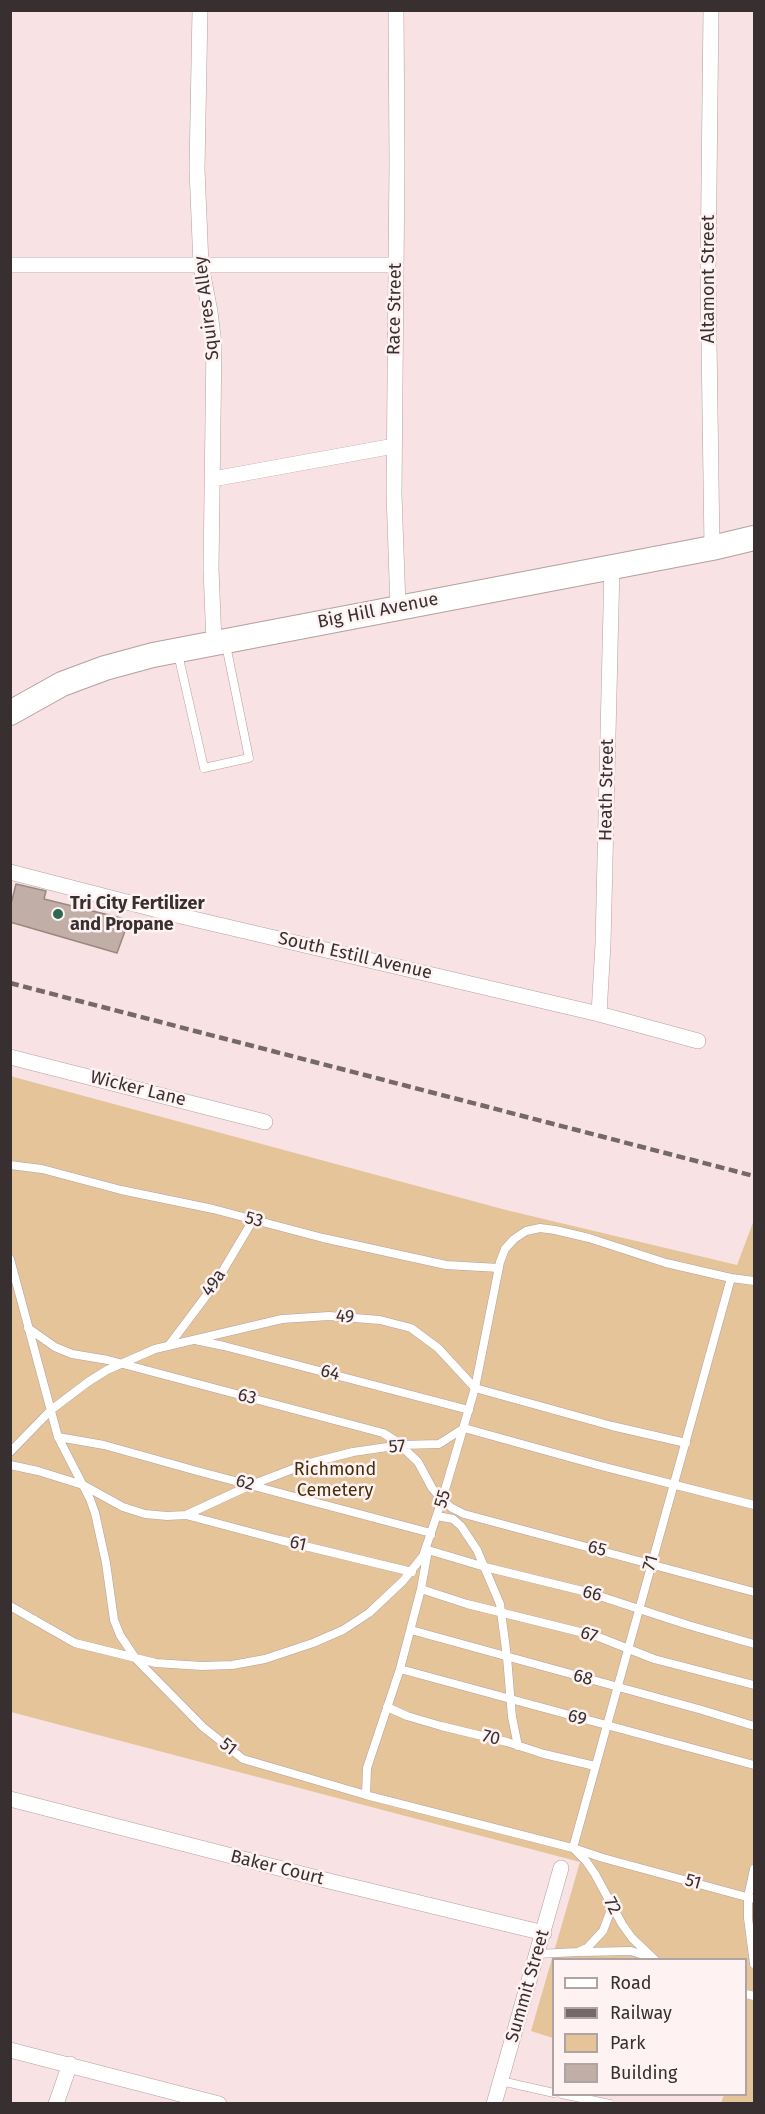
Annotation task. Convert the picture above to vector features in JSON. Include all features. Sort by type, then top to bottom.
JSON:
[{"type":"main road","name":"Big Hill Avenue","points":[[10,713],[62,684],[105,668],[177,650],[754,538]]},
{"type":"street","name":"Squires Alley","points":[[200,10],[197,169],[201,265],[214,344],[212,569],[220,641]]},
{"type":"street","name":"Race Street","points":[[396,10],[394,446],[398,607]]},
{"type":"street","name":"Altamont Street","points":[[711,10],[708,284],[711,548]]},
{"type":"street","points":[[10,265],[396,265]]},
{"type":"street","points":[[213,479],[394,446]]},
{"type":"street","name":"Heath Street","points":[[599,1014],[603,944],[612,566]]},
{"type":"street","name":"South Estill Avenue","points":[[10,872],[185,917],[599,1014],[699,1041]]},
{"type":"street","name":"Wicker Lane","points":[[10,1057],[266,1122]]},
{"type":"street","name":"Baker Court","points":[[10,1799],[329,1881],[544,1933]]},
{"type":"street","name":"Summit Street","points":[[494,2103],[561,1868]]},
{"type":"street","points":[[10,2050],[219,2103]]},
{"type":"street","points":[[56,2103],[70,2064]]},
{"type":"lane","points":[[177,650],[204,768],[249,758],[220,641]]},
{"type":"lane","name":"53","points":[[10,1165],[42,1169],[121,1190],[213,1209],[323,1238],[446,1265],[499,1268]]},
{"type":"lane","name":"49a","points":[[170,1344],[215,1284],[253,1220]]},
{"type":"lane","name":"55","points":[[10,1606],[75,1643],[156,1663],[190,1666],[232,1665],[265,1659],[343,1630],[369,1613],[412,1572],[423,1556],[475,1388],[499,1268],[505,1250],[514,1239],[526,1231],[540,1228],[555,1230],[589,1238],[666,1263],[754,1281]]},
{"type":"lane","name":"51","points":[[10,1259],[58,1437],[95,1513],[106,1563],[114,1620],[120,1635],[136,1659],[203,1727],[243,1759],[366,1795],[573,1848],[751,1898]]},
{"type":"lane","name":"71","points":[[573,1848],[638,1608],[732,1278]]},
{"type":"lane","name":"49","points":[[10,1452],[51,1410],[88,1382],[122,1364],[170,1344],[282,1319],[347,1316],[380,1320],[411,1328],[453,1362],[475,1388]]},
{"type":"lane","name":"63","points":[[28,1328],[55,1347],[72,1353],[122,1364],[383,1433],[401,1445],[418,1462],[432,1488],[442,1500]]},
{"type":"lane","name":"64","points":[[191,1339],[469,1410]]},
{"type":"lane","points":[[475,1388],[612,1426],[686,1443]]},
{"type":"lane","points":[[464,1428],[754,1505]]},
{"type":"lane","name":"57","points":[[10,1465],[83,1485],[123,1507],[145,1514],[186,1515],[251,1485],[306,1464],[354,1452],[401,1445],[439,1444],[464,1428]]},
{"type":"lane","name":"62","points":[[58,1437],[104,1445],[431,1533]]},
{"type":"lane","name":"65","points":[[442,1500],[452,1508],[477,1518],[754,1592]]},
{"type":"lane","name":"61","points":[[186,1515],[412,1572]]},
{"type":"lane","points":[[437,1516],[453,1519],[461,1526],[477,1550],[501,1611],[518,1746]]},
{"type":"lane","points":[[366,1795],[367,1768],[411,1630],[431,1533]]},
{"type":"lane","name":"66","points":[[428,1550],[485,1568],[587,1592],[754,1644]]},
{"type":"lane","name":"67","points":[[421,1590],[596,1636],[654,1659],[754,1685]]},
{"type":"lane","name":"68","points":[[411,1630],[754,1726]]},
{"type":"lane","name":"69","points":[[400,1669],[754,1765]]},
{"type":"lane","name":"70","points":[[387,1707],[407,1716],[595,1766]]},
{"type":"lane","name":"72","points":[[573,1848],[595,1874],[632,1938],[653,1958]]},
{"type":"lane","points":[[754,1869],[749,1938],[754,1964]]},
{"type":"lane","points":[[578,1952],[587,1948],[603,1931],[612,1907]]},
{"type":"lane","points":[[537,1954],[624,1951],[650,1958]]},
{"type":"lane","points":[[501,2081],[552,2093]]},
{"type":"lane","points":[[573,2096],[610,2103]]},
{"type":"green space","name":"Richmond Cemetery","points":[[10,1076],[506,1210],[737,1265],[754,1220],[754,2103],[721,2103],[724,2096],[747,2096],[747,1958],[552,1958],[580,1862],[11,1712]]},
{"type":"green space","name":"Richmond Cemetery","points":[[552,1959],[552,2038],[531,2031]]},
{"type":"building","name":"Tri City Fertilizer and Propane","points":[[16,884],[46,891],[44,899],[129,920],[117,953],[10,922],[10,908]]},
{"type":"railway","points":[[10,983],[754,1176]]},
{"type":"place","name":"Tri City Fertilizer and Propane","points":[[58,914]]}]
